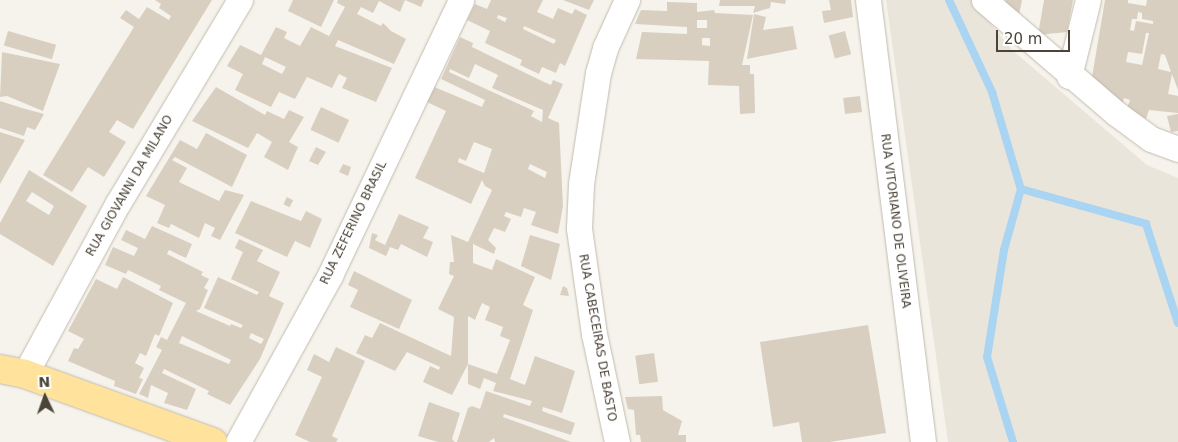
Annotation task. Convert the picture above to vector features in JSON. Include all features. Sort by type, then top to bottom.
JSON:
[{"type":"main road","points":[[12,372],[169,436],[212,442]]},
{"type":"street","name":"RUA GIOVANNI DA MILANO","points":[[12,372],[118,203],[240,0]]},
{"type":"street","name":"RUA ZEFERINO BRASIL","points":[[238,442],[330,275],[461,0]]},
{"type":"street","name":"RUA CABECEIRAS DE BASTO","points":[[617,442],[594,334],[579,228],[581,184],[598,73],[605,48],[627,0]]},
{"type":"street","name":"RUA VITORIANO DE OLIVEIRA","points":[[868,0],[923,442]]},
{"type":"street","points":[[984,0],[1070,76],[1151,139],[1178,149]]},
{"type":"street","points":[[1070,76],[1088,0]]},
{"type":"shaded area","points":[[886,0],[972,0],[1011,49],[1147,165],[1178,178],[1178,442],[948,442]]},
{"type":"building","points":[[155,0],[212,0],[133,129],[117,120],[109,132],[126,142],[104,177],[88,167],[72,192],[43,175],[134,27],[120,18],[126,10],[139,19],[147,7],[169,20],[171,16],[159,8],[161,4]]},
{"type":"building","points":[[293,0],[334,0],[321,27],[288,11]]},
{"type":"building","points":[[338,0],[405,0],[400,12],[379,1],[373,13],[361,7],[357,14],[381,26],[383,23],[391,31],[406,39],[394,64],[338,40],[335,46],[392,68],[376,102],[342,88],[347,78],[339,74],[332,88],[307,77],[295,99],[279,92],[271,107],[235,90],[243,74],[227,66],[240,45],[261,55],[276,27],[287,32],[284,38],[300,46],[311,27],[329,36],[345,7],[337,3]],"holes":[[[265,57],[286,67],[282,74],[262,64]]]},
{"type":"building","points":[[405,0],[424,0],[421,7]]},
{"type":"building","points":[[491,0],[543,0],[537,12],[553,19],[558,8],[572,14],[575,9],[587,15],[565,66],[560,63],[556,73],[542,67],[539,74],[520,65],[522,60],[485,43],[490,31],[467,20],[475,4],[487,9]],"holes":[[[498,15],[507,18],[505,22],[497,18]],[[524,26],[556,40],[554,44],[523,29]]]},
{"type":"building","points":[[563,0],[594,0],[589,10]]},
{"type":"building","points":[[720,0],[786,0],[785,4],[771,2],[770,8],[753,13],[755,6],[719,6]]},
{"type":"building","points":[[829,0],[851,0],[853,17],[824,23],[822,11],[831,10]]},
{"type":"building","points":[[1006,0],[1022,0],[1018,20],[1004,8]]},
{"type":"building","points":[[1044,0],[1073,0],[1067,32],[1038,35]]},
{"type":"building","points":[[1105,0],[1128,0],[1128,3],[1146,6],[1147,0],[1178,0],[1178,90],[1172,74],[1168,94],[1178,96],[1178,113],[1149,110],[1146,119],[1127,108],[1130,100],[1124,98],[1122,106],[1092,77]],"holes":[[[1138,12],[1142,13],[1142,19],[1153,21],[1153,24],[1136,21],[1134,31],[1130,30],[1132,19],[1137,19]],[[1146,33],[1149,33],[1142,65],[1126,62],[1128,52],[1142,54]],[[1161,54],[1165,55],[1171,72],[1158,69]]]},
{"type":"building","points":[[667,2],[697,3],[697,12],[714,10],[715,13],[753,15],[742,65],[750,65],[750,74],[754,74],[755,113],[740,114],[739,86],[708,85],[709,61],[636,59],[642,32],[687,34],[687,27],[635,24],[641,10],[667,11]],"holes":[[[697,20],[707,20],[707,28],[697,28]],[[702,38],[710,38],[710,46],[702,45]]]},
{"type":"building","points":[[754,14],[766,17],[763,30],[793,26],[797,49],[747,59]]},
{"type":"building","points":[[8,31],[56,45],[52,59],[4,45]]},
{"type":"building","points":[[845,31],[851,54],[835,59],[829,35]]},
{"type":"building","points":[[460,37],[473,43],[472,47],[544,82],[551,85],[553,80],[563,84],[548,118],[559,123],[563,206],[558,234],[531,225],[536,212],[524,208],[521,217],[506,212],[504,216],[511,219],[505,232],[494,228],[488,240],[496,248],[494,254],[473,244],[473,263],[492,270],[496,259],[535,277],[523,305],[533,310],[510,379],[525,385],[535,356],[575,371],[562,413],[543,407],[542,411],[575,423],[571,435],[504,414],[503,417],[571,442],[495,442],[494,438],[489,442],[457,442],[468,408],[472,406],[480,409],[486,391],[530,406],[532,401],[493,391],[496,383],[484,378],[480,389],[468,384],[468,364],[452,395],[423,382],[430,366],[439,370],[440,367],[407,352],[395,371],[356,353],[365,335],[372,338],[380,323],[451,356],[454,317],[438,309],[454,276],[449,274],[450,262],[454,262],[451,235],[468,242],[492,190],[485,186],[482,180],[471,204],[415,178],[446,111],[425,101],[432,86],[482,107],[485,100],[441,79]],"holes":[[[475,64],[498,75],[492,88],[543,110],[542,122],[531,116],[534,111],[449,72],[450,69],[469,78]],[[474,142],[492,149],[484,173],[458,162],[459,158],[466,161]],[[530,164],[547,172],[545,178],[528,169]],[[482,303],[490,307],[485,320],[503,327],[500,336],[510,340],[497,374],[468,364],[468,316],[475,320]]]},
{"type":"building","points":[[2,52],[60,64],[43,111],[7,96],[0,97]]},
{"type":"building","points":[[216,87],[265,115],[267,111],[284,119],[289,110],[304,117],[289,142],[298,147],[288,170],[264,157],[272,142],[257,133],[248,148],[192,121]]},
{"type":"building","points":[[860,96],[862,112],[845,114],[843,98]]},
{"type":"building","points":[[0,101],[44,114],[35,130],[27,127],[24,136],[0,128]]},
{"type":"building","points":[[321,107],[349,120],[339,143],[310,130]]},
{"type":"building","points":[[1178,114],[1178,131],[1171,132],[1167,116]]},
{"type":"building","points":[[0,132],[25,140],[0,184]]},
{"type":"building","points":[[206,133],[247,155],[232,187],[175,157],[172,160],[187,168],[179,182],[219,201],[225,190],[244,195],[220,240],[211,236],[215,228],[205,223],[199,238],[171,224],[169,228],[157,223],[165,205],[146,196],[180,140],[197,149]]},
{"type":"building","points":[[316,147],[326,152],[318,165],[309,161]]},
{"type":"building","points":[[343,164],[351,167],[348,176],[339,172]]},
{"type":"building","points":[[29,170],[87,206],[53,266],[0,234],[0,223]],"holes":[[[32,192],[54,206],[49,215],[26,201]]]},
{"type":"building","points":[[287,197],[293,200],[290,207],[283,204]]},
{"type":"building","points":[[251,201],[301,221],[306,211],[322,219],[310,248],[295,241],[287,257],[235,233]]},
{"type":"building","points":[[399,214],[429,227],[423,238],[433,242],[427,257],[401,244],[398,250],[390,247],[386,256],[369,248],[372,233],[378,235],[375,240],[385,245]]},
{"type":"building","points":[[152,226],[192,244],[186,258],[169,250],[167,254],[203,272],[201,275],[209,279],[204,288],[208,290],[200,309],[196,311],[230,326],[231,324],[241,328],[243,325],[204,308],[218,277],[257,295],[259,292],[231,279],[243,252],[235,248],[239,239],[263,250],[257,261],[280,272],[269,296],[284,303],[260,359],[230,405],[207,394],[209,391],[164,369],[162,373],[196,389],[187,410],[164,403],[168,393],[151,385],[148,398],[139,394],[162,350],[156,347],[161,337],[167,340],[186,303],[159,290],[161,286],[128,270],[126,274],[105,265],[113,247],[134,256],[138,248],[121,240],[126,230],[145,239]],"holes":[[[251,333],[264,339],[261,344],[249,338]],[[182,336],[231,360],[229,364],[179,343]]]},
{"type":"building","points":[[530,235],[560,244],[551,280],[521,266]]},
{"type":"building","points":[[354,271],[412,300],[399,329],[350,307],[358,290],[348,285]]},
{"type":"building","points":[[123,277],[173,303],[159,336],[155,334],[146,356],[140,353],[135,363],[144,368],[139,378],[143,379],[136,394],[114,386],[115,381],[68,361],[74,348],[78,349],[84,339],[68,331],[96,279],[117,289]]},
{"type":"building","points":[[563,286],[567,288],[569,296],[560,295]]},
{"type":"building","points":[[868,325],[886,433],[830,442],[802,442],[799,422],[773,427],[760,342]]},
{"type":"building","points":[[336,347],[365,361],[332,436],[338,439],[336,442],[310,442],[295,435],[322,377],[307,370],[314,354],[329,362]]},
{"type":"building","points":[[654,353],[658,382],[639,384],[635,356]]},
{"type":"building","points":[[662,396],[663,410],[682,421],[678,435],[686,435],[686,442],[641,442],[640,435],[636,435],[634,410],[628,409],[625,397]]},
{"type":"building","points":[[429,402],[460,413],[452,439],[455,442],[438,442],[418,436]]},
{"type":"waterway","points":[[949,0],[992,92],[1021,189],[1004,250],[987,357],[1013,442]]},
{"type":"waterway","points":[[1021,189],[1146,224],[1178,323]]}]
